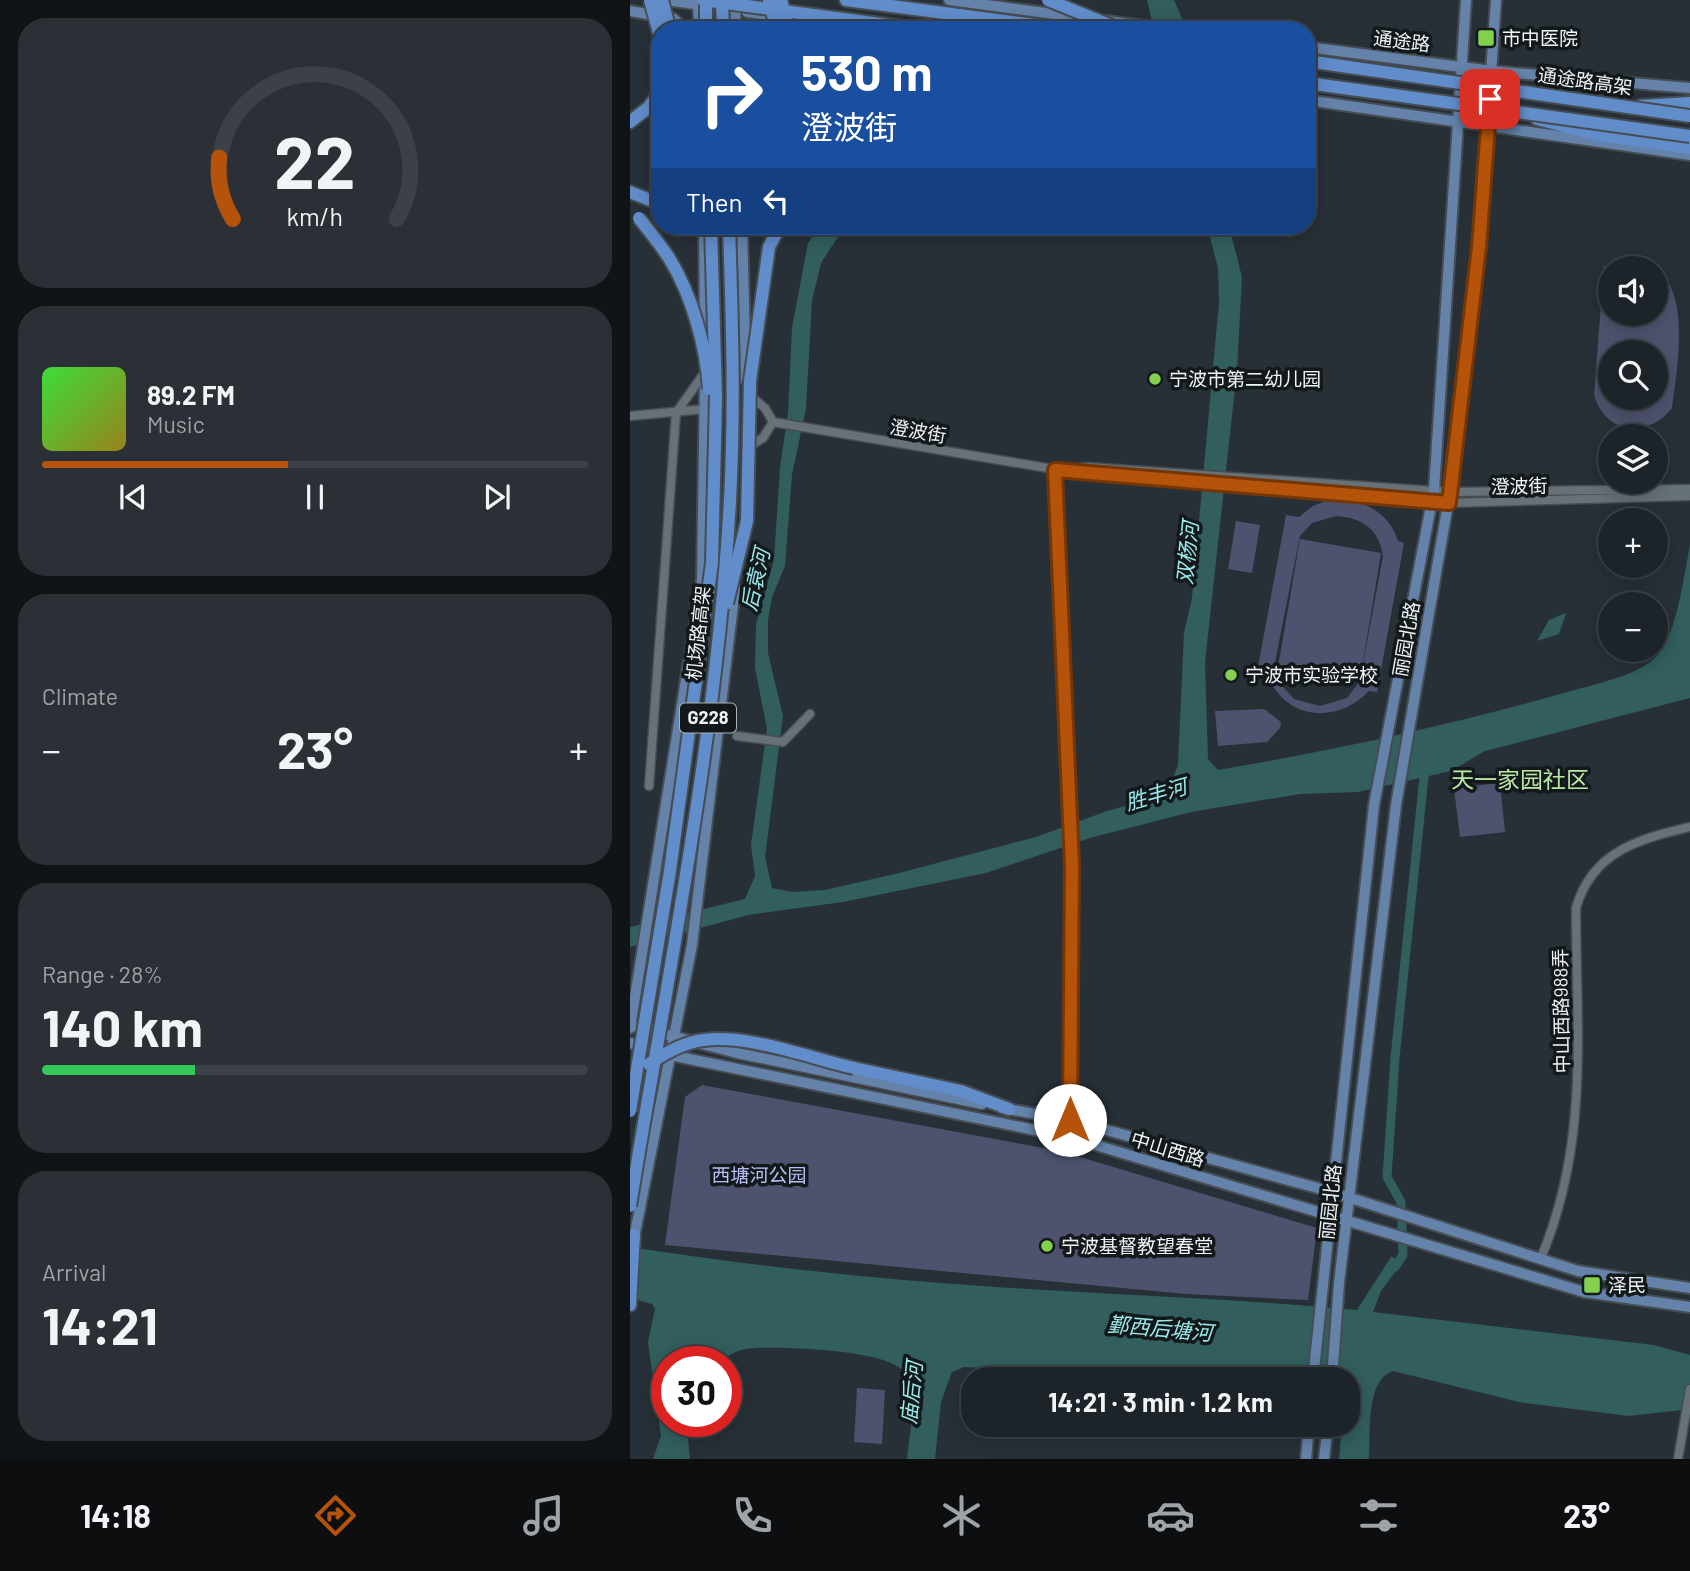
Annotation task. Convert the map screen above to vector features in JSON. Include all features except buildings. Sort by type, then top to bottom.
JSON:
[{"type":"highway","points":[[650,0],[655,21]]},
{"type":"highway","points":[[663,0],[668,21]]},
{"type":"highway","points":[[722,0],[723,21]]},
{"type":"highway","points":[[769,0],[775,21]]},
{"type":"highway","points":[[781,0],[788,21]]},
{"type":"highway","points":[[846,0],[1005,21]]},
{"type":"highway","points":[[1048,0],[1100,21]]},
{"type":"highway","points":[[704,21],[701,1],[855,21]]},
{"type":"highway","name":"通途路高架","points":[[1316,62],[1690,116]]},
{"type":"highway","points":[[1316,84],[1690,136]]},
{"type":"highway","points":[[1631,107],[1690,103]]},
{"type":"highway","points":[[630,122],[651,104]]},
{"type":"highway","points":[[1506,111],[1599,135],[1690,148]]},
{"type":"highway","points":[[630,192],[651,200]]},
{"type":"highway","points":[[630,209],[669,258],[699,334],[708,377],[715,470]]},
{"type":"highway","name":"机场路高架","points":[[630,1111],[670,870],[710,577],[716,397],[711,235]]},
{"type":"highway","name":"机场路高架","points":[[630,1206],[703,757],[716,644],[731,475],[733,396],[729,235]]},
{"type":"highway","points":[[716,644],[747,520],[750,381],[769,247],[774,235]]},
{"type":"highway","points":[[630,1083],[668,1051],[704,1040],[744,1042],[961,1091],[1009,1109]]},
{"type":"highway","points":[[630,1306],[634,1233]]},
{"type":"main road","points":[[663,0],[735,5],[780,21]]},
{"type":"main road","points":[[950,0],[1107,21]]},
{"type":"main road","name":"丽园北路","points":[[1314,1367],[1328,1216],[1374,805],[1433,496],[1466,0]]},
{"type":"main road","name":"丽园北路","points":[[1333,1367],[1344,1221],[1396,805],[1449,497],[1479,247],[1496,0]]},
{"type":"main road","points":[[700,21],[701,1]]},
{"type":"main road","points":[[630,11],[676,21]]},
{"type":"main road","name":"通途路","points":[[1316,48],[1492,71],[1690,88]]},
{"type":"main road","points":[[1316,101],[1690,155]]},
{"type":"main road","points":[[630,1026],[702,580],[704,235]]},
{"type":"main road","points":[[630,1260],[692,944],[743,517],[747,393],[742,235]]},
{"type":"main road","name":"中山西路","points":[[630,1026],[737,1053],[1070,1120],[1332,1192],[1578,1271],[1690,1288]]},
{"type":"main road","name":"中山西路","points":[[630,1043],[670,1055],[1069,1137],[1584,1292],[1690,1307]]},
{"type":"main road","points":[[1306,1459],[1308,1437]]},
{"type":"main road","points":[[1324,1459],[1327,1437]]},
{"type":"street","points":[[649,786],[676,413],[705,371]]},
{"type":"street","points":[[745,449],[762,438],[774,422],[765,408],[747,393]]},
{"type":"street","points":[[630,416],[705,409]]},
{"type":"street","name":"澄波街","points":[[774,422],[1055,470],[1449,497],[1690,496]]},
{"type":"street","points":[[1055,470],[1072,865],[1070,1120]]},
{"type":"street","name":"澄波街","points":[[1449,497],[1690,489]]},
{"type":"street","points":[[737,736],[783,742],[810,715]]},
{"type":"street","name":"中山西路988弄","points":[[1541,1258],[1551,1234],[1569,1162],[1578,1108],[1580,1044],[1576,908],[1581,888],[1597,865],[1628,846],[1655,835],[1690,827]]},
{"type":"street","points":[[1678,1459],[1690,1389]]},
{"type":"green space","points":[[1668,282],[1674,294],[1679,331],[1672,408],[1653,424],[1617,424],[1602,410],[1668,410],[1668,340],[1598,340],[1599,326],[1668,326]]},
{"type":"green space","points":[[1598,343],[1598,404],[1594,395]]},
{"type":"green space","points":[[1332,499],[1363,504],[1381,515],[1394,531],[1398,541],[1404,543],[1377,692],[1369,691],[1340,710],[1325,713],[1295,707],[1272,685],[1265,668],[1258,667],[1286,515],[1299,517],[1313,506]],"holes":[[[1336,516],[1362,522],[1373,532],[1383,556],[1360,680],[1381,553],[1300,539],[1278,667],[1360,681],[1347,698],[1320,706],[1294,699],[1278,681],[1274,667],[1300,536],[1312,523]]]},
{"type":"green space","points":[[1236,521],[1260,525],[1252,573],[1228,569]]},
{"type":"green space","points":[[1264,709],[1281,722],[1280,728],[1267,742],[1218,746],[1215,711]]},
{"type":"green space","points":[[1500,783],[1505,832],[1460,837],[1454,788]]},
{"type":"green space","name":"西塘河公园","points":[[702,1085],[1060,1151],[1317,1228],[1308,1300],[1186,1294],[665,1245],[685,1097]]},
{"type":"green space","points":[[857,1388],[885,1390],[882,1444],[854,1442]]},
{"type":"water","points":[[1147,0],[1174,0],[1183,21],[1152,21]]},
{"type":"water","points":[[814,235],[839,235],[821,263],[812,301],[806,408],[792,475],[785,566],[772,597],[768,620],[768,653],[783,716],[765,857],[772,888],[792,892],[825,890],[899,873],[1036,837],[1107,811],[1152,799],[1170,785],[1178,765],[1184,633],[1192,598],[1219,302],[1218,268],[1209,235],[1231,235],[1242,277],[1237,370],[1205,662],[1208,759],[1218,770],[1435,726],[1600,683],[1639,669],[1650,662],[1668,662],[1668,638],[1679,604],[1690,545],[1690,698],[1485,751],[1451,771],[1358,792],[1300,794],[1191,812],[1090,838],[986,873],[843,902],[748,915],[630,947],[630,927],[745,899],[755,876],[751,845],[767,729],[755,668],[756,625],[774,560],[780,467],[788,413],[792,328],[808,243]]},
{"type":"water","points":[[1566,613],[1559,634],[1537,641],[1549,620]]},
{"type":"water","points":[[630,1247],[894,1279],[1357,1310],[1391,1257],[1404,1260],[1381,1291],[1373,1312],[1654,1345],[1690,1355],[1690,1409],[1629,1416],[1519,1402],[1393,1371],[1384,1376],[1374,1396],[1369,1459],[1339,1459],[1341,1437],[1360,1437],[1360,1367],[961,1367],[952,1372],[941,1402],[935,1459],[907,1459],[912,1393],[906,1374],[896,1366],[880,1359],[836,1351],[789,1348],[742,1350],[742,1346],[651,1346],[651,1364],[648,1342],[655,1309],[652,1304],[630,1298]]},
{"type":"water","points":[[661,1437],[688,1437],[690,1459],[653,1459]]},
{"type":"waterway","points":[[1395,1267],[1403,1255],[1401,1202],[1387,1177],[1395,1058],[1425,767]]},
{"type":"place","name":"市中医院","points":[[1486,38]]},
{"type":"place","name":"宁波市第二幼儿园","points":[[1155,379]]},
{"type":"place","name":"宁波市实验学校","points":[[1231,675]]},
{"type":"place","name":"宁波基督教望春堂","points":[[1047,1246]]},
{"type":"place","name":"泽民","points":[[1592,1285]]},
{"type":"district","name":"天一家园社区","points":[[1520,780]]},
{"type":"route","points":[[1070,1120],[1072,865],[1055,470],[1200,485],[1449,503],[1479,247],[1490,99]]},
{"type":"water label","name":"双杨河","points":[[1188,553]]},
{"type":"water label","name":"后袁河","points":[[756,580]]},
{"type":"water label","name":"胜丰河","points":[[1156,795]]},
{"type":"water label","name":"鄞西后塘河","points":[[1160,1329]]},
{"type":"water label","name":"庙后河","points":[[912,1393]]}]
